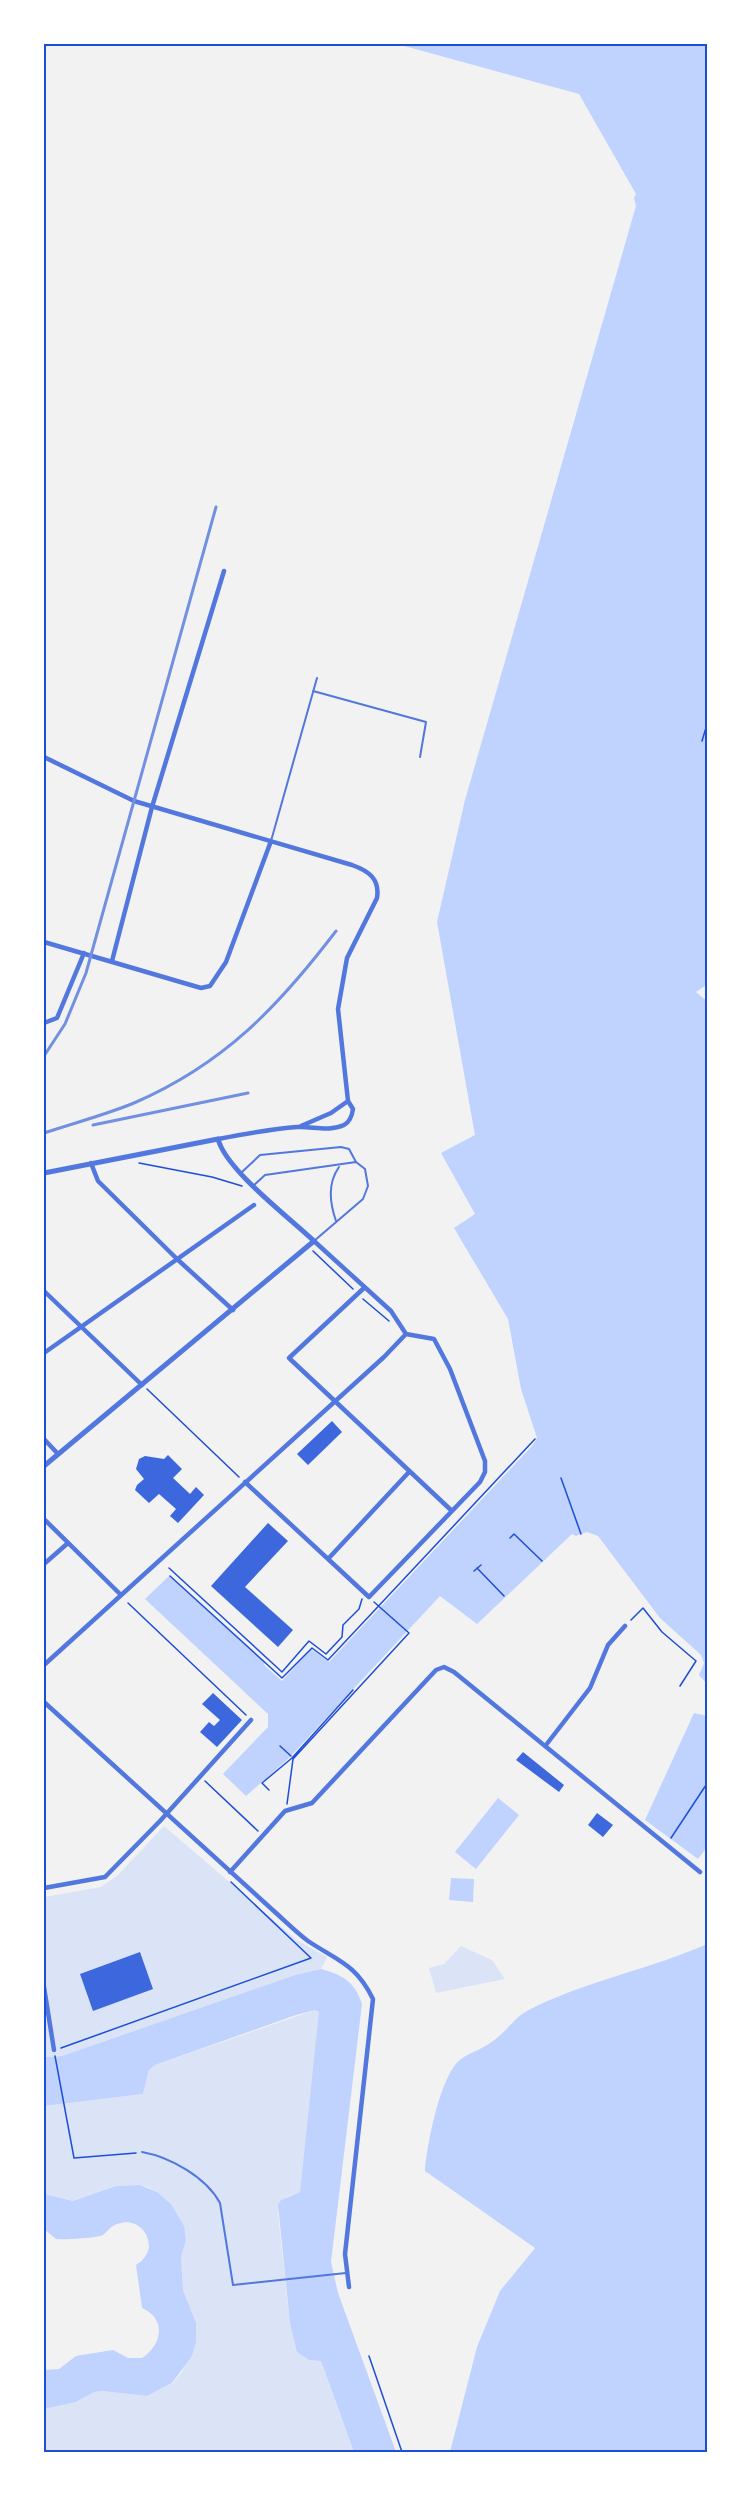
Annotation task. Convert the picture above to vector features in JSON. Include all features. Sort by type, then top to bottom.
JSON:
[{"type":"street","points":[[112,961],[152,807],[224,571]]},
{"type":"street","points":[[44,757],[118,794],[152,807],[365,870],[375,879],[378,887],[377,898],[347,958],[338,1009],[348,1101],[353,1109],[352,1114],[343,1125],[319,1129],[299,1127],[218,1139],[44,1173]]},
{"type":"street","points":[[44,942],[201,988],[210,986],[226,962],[271,841]]},
{"type":"street","points":[[44,1023],[57,1018],[84,953]]},
{"type":"street","points":[[299,1127],[331,1113],[348,1101]]},
{"type":"street","points":[[218,1139],[229,1159],[252,1186],[391,1311],[406,1334],[434,1339],[442,1351],[485,1461],[485,1472],[480,1482],[367,1595],[245,1482]]},
{"type":"street","points":[[91,1163],[98,1180],[177,1259],[233,1310]]},
{"type":"street","points":[[44,1353],[80,1325],[254,1205]]},
{"type":"street","points":[[44,1466],[314,1241]]},
{"type":"street","points":[[364,1288],[289,1358],[452,1511]]},
{"type":"street","points":[[44,1291],[142,1384]]},
{"type":"street","points":[[44,1665],[384,1358],[406,1334]]},
{"type":"street","points":[[44,1439],[58,1454]]},
{"type":"street","points":[[327,1559],[409,1472]]},
{"type":"street","points":[[44,1519],[120,1594]]},
{"type":"street","points":[[44,1564],[68,1543]]},
{"type":"street","points":[[546,1745],[590,1688],[608,1645],[625,1626]]},
{"type":"street","points":[[231,1872],[285,1811],[312,1803],[435,1670],[444,1667],[454,1672],[546,1745],[700,1872]]},
{"type":"street","points":[[44,1702],[306,1940],[359,1974],[373,2000],[345,2254],[349,2287]]},
{"type":"street","points":[[44,1888],[105,1877],[251,1720]]},
{"type":"street","points":[[44,1987],[54,2050]]},
{"type":"lane","points":[[271,841],[317,678]]},
{"type":"lane","points":[[313,692],[426,723],[420,757]]},
{"type":"lane","points":[[241,1172],[260,1155],[346,1147],[353,1154],[356,1162],[365,1169],[366,1192],[363,1199],[314,1241]]},
{"type":"lane","points":[[252,1186],[265,1175],[356,1162]]},
{"type":"lane","points":[[336,1221],[331,1202],[332,1180],[340,1166]]},
{"type":"lane","points":[[142,2152],[159,2155],[177,2165],[216,2194],[220,2203],[233,2285],[276,2282],[346,2272]]},
{"type":"path","points":[[702,741],[708,721]]},
{"type":"path","points":[[138,1162],[243,1186]]},
{"type":"path","points":[[142,1384],[245,1482]]},
{"type":"path","points":[[561,1478],[581,1534]]},
{"type":"path","points":[[510,1538],[514,1533],[542,1562]]},
{"type":"path","points":[[474,1571],[481,1565]]},
{"type":"path","points":[[169,1568],[282,1672],[309,1641],[326,1654],[342,1636],[343,1625],[358,1610],[367,1595]]},
{"type":"path","points":[[477,1568],[504,1596]]},
{"type":"path","points":[[128,1603],[251,1720]]},
{"type":"path","points":[[285,1811],[293,1759],[409,1633],[378,1605]]},
{"type":"path","points":[[625,1626],[643,1608],[662,1632],[696,1661],[680,1686]]},
{"type":"path","points":[[269,1790],[262,1783],[292,1758],[353,1690]]},
{"type":"path","points":[[280,1746],[291,1756]]},
{"type":"path","points":[[200,1777],[264,1836]]},
{"type":"path","points":[[670,1839],[708,1782]]},
{"type":"path","points":[[142,2152],[74,2158],[54,2050],[311,1958],[231,1883],[231,1872]]},
{"type":"path","points":[[369,2356],[402,2452]]},
{"type":"shaded area","points":[[164,1826],[297,1940],[327,1957],[321,1969],[295,1975],[62,2056],[44,2057],[44,1897],[101,1887],[118,1875]]},
{"type":"shaded area","points":[[461,1946],[492,1960],[505,1979],[436,1993],[429,1968],[444,1964]]},
{"type":"shaded area","points":[[315,2010],[320,2016],[300,2192],[286,2197],[278,2213],[290,2323],[309,2360],[321,2361],[354,2452],[44,2452],[44,2409],[76,2402],[94,2392],[147,2396],[173,2383],[182,2372],[196,2342],[196,2323],[183,2290],[181,2257],[183,2251],[171,2204],[157,2192],[140,2185],[116,2186],[73,2201],[44,2194],[44,2106],[143,2094],[149,2070],[155,2065]]},
{"type":"water","points":[[397,44],[707,44],[708,984],[696,992],[708,1002],[707,1684],[699,1675],[704,1663],[701,1655],[660,1618],[598,1536],[587,1532],[576,1536],[572,1534],[477,1624],[440,1596],[289,1758],[246,1796],[223,1774],[268,1727],[268,1714],[145,1599],[169,1576],[265,1662],[264,1665],[282,1681],[311,1649],[329,1662],[537,1438],[521,1389],[508,1319],[454,1228],[475,1214],[441,1153],[475,1135],[437,922],[465,800],[636,206],[634,198],[636,194],[579,94]]},
{"type":"water","points":[[694,1713],[707,1716],[707,1847],[698,1859],[645,1820]]},
{"type":"water","points":[[498,1798],[519,1815],[476,1869],[455,1852]]},
{"type":"water","points":[[451,1878],[474,1879],[473,1902],[449,1900]]},
{"type":"water","points":[[707,1944],[707,2452],[450,2452],[477,2347],[500,2291],[535,2248],[425,2171],[436,2111],[447,2080],[461,2059],[493,2041],[527,2011],[594,1983]]},
{"type":"water","points":[[321,1969],[336,1974],[352,1985],[362,2004],[331,2262],[338,2293],[396,2452],[354,2452],[321,2361],[309,2360],[297,2352],[290,2323],[278,2205],[281,2200],[300,2192],[319,2012],[315,2010],[296,2015],[155,2065],[149,2070],[143,2094],[44,2106],[44,2057],[62,2056],[295,1975]]},
{"type":"water","points":[[140,2185],[157,2192],[171,2204],[184,2226],[186,2240],[181,2257],[183,2290],[196,2323],[196,2342],[192,2356],[172,2383],[147,2396],[94,2392],[76,2402],[44,2409],[44,2370],[59,2369],[76,2356],[113,2350],[128,2358],[142,2358],[154,2346],[159,2332],[155,2319],[142,2308],[136,2265],[145,2257],[149,2247],[146,2234],[142,2229],[126,2222],[113,2226],[100,2236],[56,2239],[44,2229],[44,2194],[73,2201],[116,2186]]},
{"type":"building","points":[[332,1421],[342,1432],[308,1465],[297,1454]]},
{"type":"building","points":[[168,1455],[182,1469],[173,1478],[190,1494],[196,1487],[204,1495],[178,1523],[170,1516],[176,1509],[159,1494],[149,1503],[135,1490],[144,1479],[136,1469],[139,1459],[145,1456],[164,1459]]},
{"type":"building","points":[[268,1523],[288,1541],[245,1587],[293,1630],[278,1647],[211,1586]]},
{"type":"building","points":[[213,1693],[242,1720],[217,1747],[200,1732],[209,1722],[214,1726],[220,1720],[202,1704]]},
{"type":"building","points":[[523,1752],[564,1785],[559,1792],[516,1760]]},
{"type":"building","points":[[597,1813],[613,1825],[603,1837],[588,1825]]},
{"type":"building","points":[[140,1952],[153,1989],[93,2011],[80,1974]]},
{"type":"railway","points":[[44,1056],[65,1024],[86,973],[216,507]]},
{"type":"railway","points":[[44,1133],[134,1103],[166,1088],[195,1070],[247,1031],[270,1009],[336,931]]},
{"type":"railway","points":[[93,1125],[248,1093]]}]
